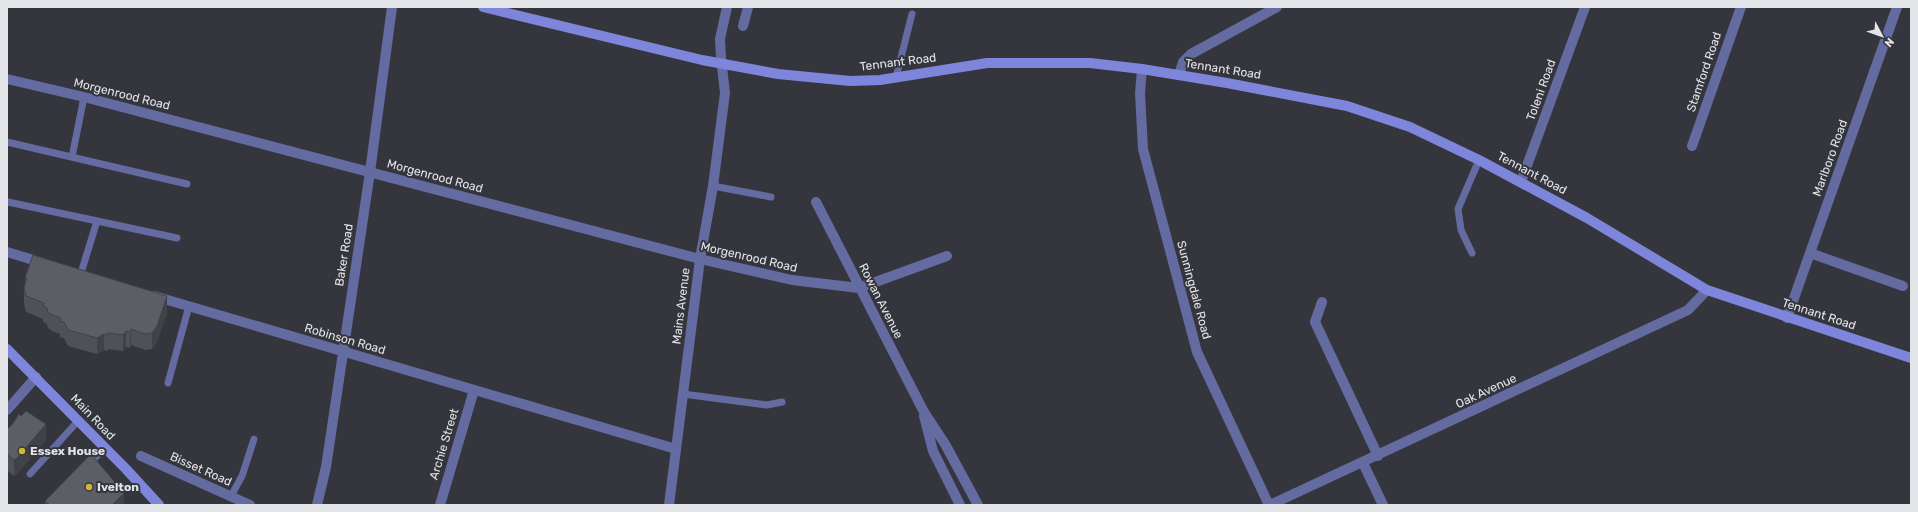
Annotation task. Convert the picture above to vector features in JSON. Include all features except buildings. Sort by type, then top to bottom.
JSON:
[{"type":"main road","name":"Tennant Road","points":[[482,7],[722,64],[778,74],[843,81],[896,78],[987,63],[1090,63],[1179,75],[1347,106],[1410,128],[1479,160],[1587,218],[1707,290],[1787,318],[1911,358]]},
{"type":"main road","name":"Main Road","points":[[7,349],[78,420],[159,505]]},
{"type":"street","name":"Baker Road","points":[[317,505],[326,467],[370,172],[392,7]]},
{"type":"street","name":"Mains Avenue","points":[[669,505],[700,259],[713,186],[726,87],[720,39],[727,7]]},
{"type":"street","points":[[743,26],[748,7]]},
{"type":"street","points":[[1179,75],[1183,62],[1191,54],[1277,7]]},
{"type":"street","name":"Toleni Road","points":[[1521,182],[1585,7]]},
{"type":"street","name":"Stamford Road","points":[[1692,146],[1741,7]]},
{"type":"street","name":"Marlboro Road","points":[[1787,318],[1897,7]]},
{"type":"street","name":"Sunningdale Road","points":[[1142,69],[1140,93],[1143,150],[1197,352],[1270,505]]},
{"type":"street","name":"Morgenrood Road","points":[[7,79],[84,97],[700,259],[792,280],[859,288]]},
{"type":"street","name":"Rowan Avenue","points":[[816,202],[924,412],[945,444],[978,505]]},
{"type":"street","points":[[7,252],[52,265]]},
{"type":"street","points":[[1810,253],[1903,286]]},
{"type":"street","points":[[859,288],[947,256]]},
{"type":"street","name":"Oak Avenue","points":[[1270,505],[1363,463],[1688,310],[1707,290]]},
{"type":"street","name":"Robinson Road","points":[[146,293],[676,449]]},
{"type":"street","points":[[1322,302],[1316,322],[1378,456]]},
{"type":"street","points":[[7,410],[36,377]]},
{"type":"street","name":"Archie Street","points":[[440,505],[474,390]]},
{"type":"street","name":"Rowan Avenue","points":[[924,412],[933,451],[960,505]]},
{"type":"street","name":"Bisset Road","points":[[141,456],[250,505]]},
{"type":"street","points":[[1363,463],[1383,505]]},
{"type":"lane","points":[[896,78],[912,14]]},
{"type":"lane","points":[[72,157],[84,97]]},
{"type":"lane","points":[[7,142],[187,184]]},
{"type":"lane","points":[[1472,253],[1461,230],[1458,209],[1479,160]]},
{"type":"lane","points":[[713,186],[771,197]]},
{"type":"lane","points":[[8,202],[177,238]]},
{"type":"lane","points":[[81,274],[97,221]]},
{"type":"lane","points":[[168,383],[189,306]]},
{"type":"lane","points":[[683,394],[767,405],[782,402]]},
{"type":"lane","points":[[30,474],[78,420]]},
{"type":"lane","points":[[231,496],[242,476],[254,439]]},
{"type":"lane","points":[[81,472],[105,448]]},
{"type":"place","name":"Essex House","points":[[22,451]]},
{"type":"place","name":"Ivelton","points":[[89,487]]}]
